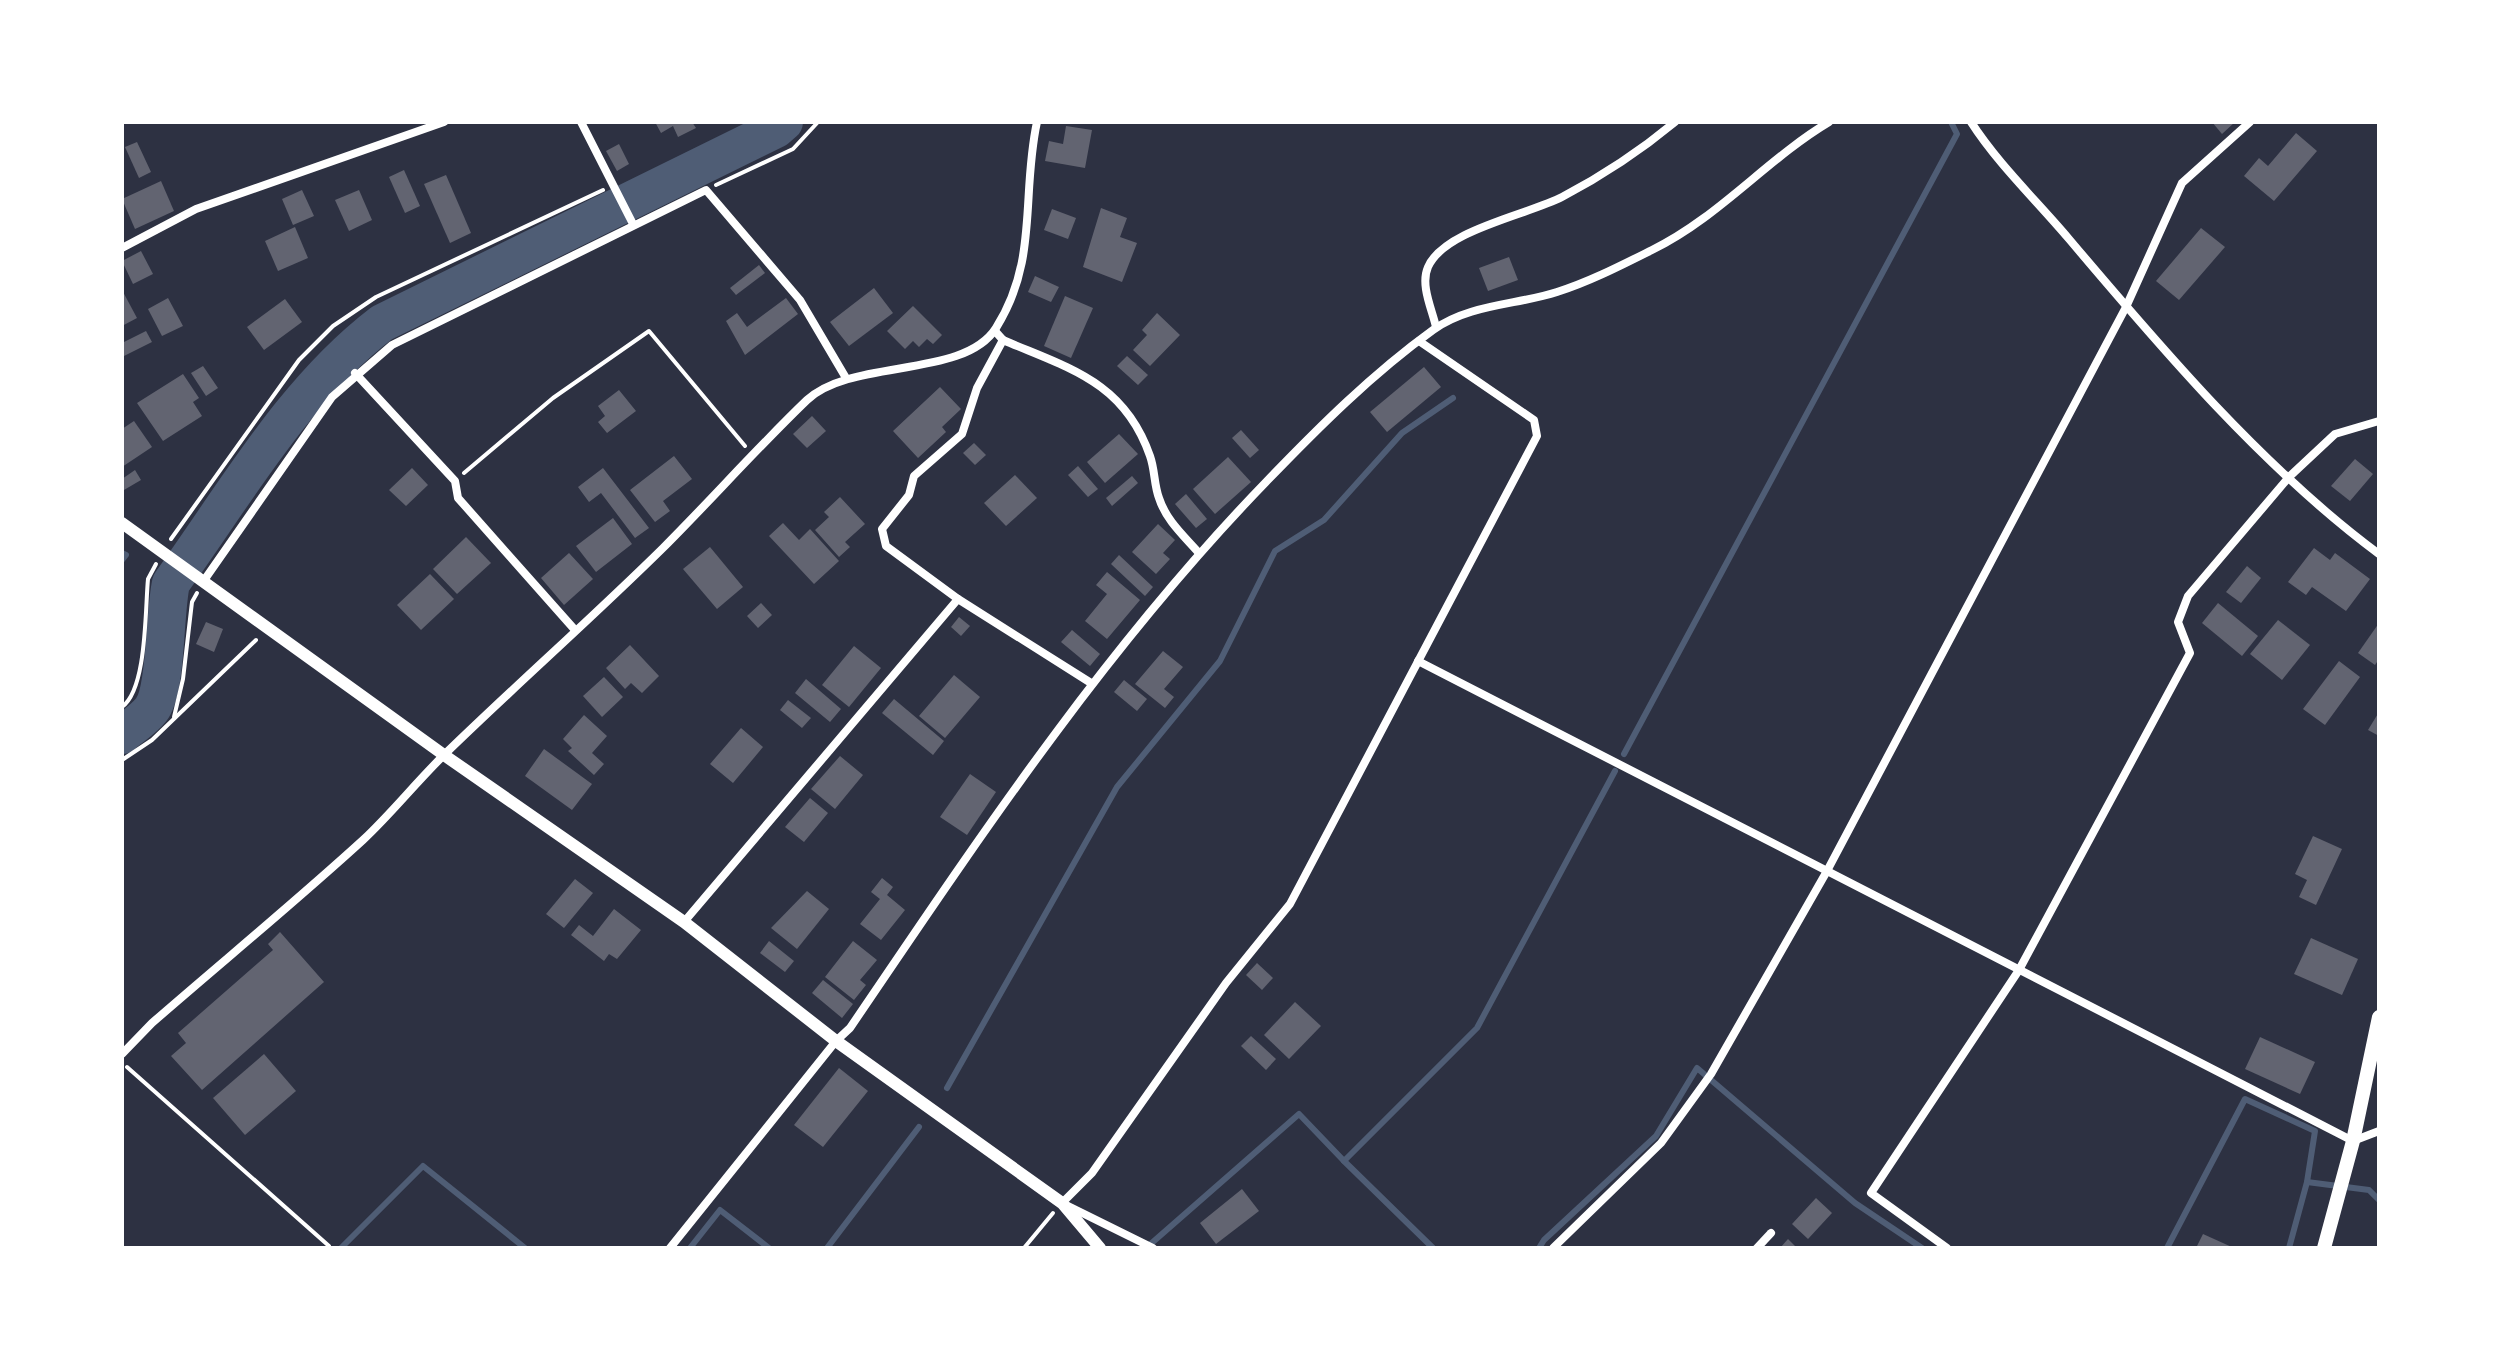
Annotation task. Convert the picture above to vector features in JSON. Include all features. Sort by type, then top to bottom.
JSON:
[{"type":"highway","points":[[2324,1248],[2353,1141],[2379,1017]]},
{"type":"main road","points":[[122,523],[205,579],[444,755],[684,922],[836,1041],[1062,1203],[1100,1248]]},
{"type":"street","points":[[122,248],[196,209],[444,122]]},
{"type":"street","points":[[581,122],[633,224]]},
{"type":"street","points":[[122,1054],[152,1023],[365,838],[444,755],[663,547],[812,396],[846,378],[932,362],[961,353],[995,331],[1016,285],[1028,244],[1030,154],[1037,122]]},
{"type":"street","points":[[1436,327],[1425,283],[1427,269],[1434,257],[1457,239],[1561,198],[1639,151],[1675,122]]},
{"type":"street","points":[[670,1248],[836,1041],[850,1028],[1004,801],[1091,683],[1198,552],[1325,421],[1436,327],[1473,311],[1559,292],[1655,249],[1714,211],[1795,142],[1829,122]]},
{"type":"street","points":[[1971,122],[2126,307],[2325,514],[2379,554]]},
{"type":"street","points":[[1553,1248],[1661,1143],[1705,1084],[1827,871],[2126,307],[2182,183],[2250,122]]},
{"type":"street","points":[[205,579],[332,397],[355,373],[392,345],[706,190],[800,300],[846,378]]},
{"type":"street","points":[[995,331],[1003,340],[1093,379],[1126,410],[1150,456],[1158,497],[1167,518],[1198,552]]},
{"type":"street","points":[[1003,340],[977,388],[962,434],[914,476],[909,495],[882,529],[886,546],[958,599],[1091,683]]},
{"type":"street","points":[[1153,1248],[1062,1203],[1092,1173],[1226,983],[1290,904],[1537,436],[1534,420],[1419,341]]},
{"type":"street","points":[[355,373],[455,481],[458,498],[575,630]]},
{"type":"street","points":[[1947,1248],[1871,1193],[2019,970],[2190,653],[2178,622],[2188,596],[2289,477],[2335,434],[2379,421]]},
{"type":"street","points":[[684,922],[958,599]]},
{"type":"street","points":[[1418,661],[2353,1141],[2379,1131]]},
{"type":"street","points":[[1757,1248],[1771,1233]]},
{"type":"path","points":[[706,190],[793,149],[818,122]]},
{"type":"path","points":[[122,707],[130,701],[138,684],[148,579],[163,550],[299,360],[333,326],[376,297],[612,185]]},
{"type":"path","points":[[455,481],[553,398],[649,331],[752,454]]},
{"type":"path","points":[[174,720],[183,679],[192,602],[205,579]]},
{"type":"path","points":[[122,760],[174,720],[270,627]]},
{"type":"path","points":[[122,1063],[329,1246]]},
{"type":"path","points":[[1024,1248],[1062,1203]]},
{"type":"building","points":[[655,122],[692,122],[696,128],[678,137],[673,126],[661,133]]},
{"type":"building","points":[[2212,122],[2235,122],[2222,134]]},
{"type":"building","points":[[1066,126],[1092,130],[1085,168],[1045,161],[1049,141],[1063,144]]},
{"type":"building","points":[[2296,133],[2317,151],[2274,201],[2244,176],[2259,158],[2268,166]]},
{"type":"building","points":[[137,142],[151,172],[139,178],[125,147]]},
{"type":"building","points":[[619,144],[629,164],[617,171],[606,151]]},
{"type":"building","points":[[404,170],[420,206],[405,213],[389,177]]},
{"type":"building","points":[[446,175],[471,233],[450,243],[424,184]]},
{"type":"building","points":[[161,181],[174,211],[135,229],[122,199]]},
{"type":"building","points":[[302,190],[314,216],[293,225],[282,199]]},
{"type":"building","points":[[359,190],[372,220],[349,231],[335,200]]},
{"type":"building","points":[[1101,208],[1127,218],[1120,237],[1137,243],[1122,282],[1083,267]]},
{"type":"building","points":[[1052,209],[1076,218],[1068,239],[1044,230]]},
{"type":"building","points":[[295,227],[308,258],[278,271],[265,241]]},
{"type":"building","points":[[2201,228],[2225,247],[2179,300],[2156,281]]},
{"type":"building","points":[[141,251],[153,274],[133,284],[122,261]]},
{"type":"building","points":[[1509,257],[1518,280],[1488,291],[1479,268]]},
{"type":"building","points":[[759,265],[765,273],[736,295],[730,288]]},
{"type":"building","points":[[1035,276],[1059,287],[1051,302],[1028,292]]},
{"type":"building","points":[[874,288],[893,313],[849,346],[830,322]]},
{"type":"building","points":[[122,290],[137,318],[122,326]]},
{"type":"building","points":[[1065,296],[1093,308],[1071,358],[1044,346]]},
{"type":"building","points":[[168,298],[183,326],[162,336],[148,309]]},
{"type":"building","points":[[786,298],[798,314],[745,355],[726,321],[737,313],[747,327]]},
{"type":"building","points":[[285,299],[302,322],[264,350],[247,327]]},
{"type":"building","points":[[913,306],[942,335],[933,344],[927,339],[919,347],[913,341],[905,349],[887,331]]},
{"type":"building","points":[[1157,313],[1180,335],[1150,366],[1133,350],[1147,335],[1142,330]]},
{"type":"building","points":[[146,331],[152,342],[122,357],[122,343]]},
{"type":"building","points":[[1127,356],[1148,375],[1138,385],[1117,366]]},
{"type":"building","points":[[203,366],[218,388],[206,396],[191,373]]},
{"type":"building","points":[[1424,367],[1441,387],[1387,432],[1370,412]]},
{"type":"building","points":[[183,374],[199,398],[193,402],[202,416],[163,441],[137,403]]},
{"type":"building","points":[[940,387],[961,409],[942,427],[946,432],[918,458],[893,431]]},
{"type":"building","points":[[619,390],[636,411],[607,433],[598,422],[605,416],[598,406]]},
{"type":"building","points":[[812,416],[826,431],[807,448],[793,434]]},
{"type":"building","points":[[134,421],[152,447],[122,467],[122,429]]},
{"type":"building","points":[[1241,430],[1259,450],[1250,458],[1232,438]]},
{"type":"building","points":[[1119,434],[1138,454],[1105,483],[1087,462]]},
{"type":"building","points":[[974,443],[986,455],[975,465],[963,453]]},
{"type":"building","points":[[674,456],[692,479],[663,501],[670,511],[655,522],[630,490]]},
{"type":"building","points":[[1228,457],[1251,482],[1215,514],[1193,489]]},
{"type":"building","points":[[2355,459],[2373,474],[2350,501],[2331,486]]},
{"type":"building","points":[[1078,466],[1098,489],[1088,497],[1068,475]]},
{"type":"building","points":[[412,468],[428,485],[406,506],[389,490]]},
{"type":"building","points":[[603,468],[649,528],[635,538],[601,493],[589,502],[578,487]]},
{"type":"building","points":[[135,470],[141,480],[124,490],[122,479]]},
{"type":"building","points":[[1015,475],[1037,498],[1006,526],[984,503]]},
{"type":"building","points":[[1132,476],[1138,483],[1112,506],[1106,498]]},
{"type":"building","points":[[1186,494],[1207,519],[1196,528],[1175,504]]},
{"type":"building","points":[[840,497],[865,524],[845,542],[850,547],[839,557],[815,530],[829,517],[824,512]]},
{"type":"building","points":[[613,518],[632,544],[596,572],[576,546]]},
{"type":"building","points":[[783,523],[799,540],[810,529],[839,561],[814,584],[769,536]]},
{"type":"building","points":[[1158,524],[1175,540],[1163,553],[1170,559],[1156,574],[1132,552]]},
{"type":"building","points":[[466,537],[491,563],[457,594],[433,569]]},
{"type":"building","points":[[710,547],[743,587],[717,609],[683,569]]},
{"type":"building","points":[[2314,548],[2330,560],[2335,553],[2370,579],[2346,611],[2312,587],[2306,595],[2288,582]]},
{"type":"building","points":[[569,553],[593,579],[564,605],[541,578]]},
{"type":"building","points":[[1119,555],[1153,587],[1145,596],[1111,564]]},
{"type":"building","points":[[2247,566],[2261,578],[2241,603],[2226,592]]},
{"type":"building","points":[[1107,572],[1140,600],[1107,639],[1085,621],[1107,594],[1096,585]]},
{"type":"building","points":[[430,574],[454,599],[421,630],[397,605]]},
{"type":"building","points":[[761,603],[772,615],[758,628],[747,616]]},
{"type":"building","points":[[2218,603],[2258,636],[2242,656],[2202,623]]},
{"type":"building","points":[[959,617],[970,626],[961,636],[951,627]]},
{"type":"building","points":[[2278,620],[2310,645],[2282,680],[2250,654]]},
{"type":"building","points":[[206,622],[223,629],[214,652],[196,644]]},
{"type":"building","points":[[2379,623],[2379,659],[2375,665],[2358,653]]},
{"type":"building","points":[[1072,630],[1100,654],[1090,666],[1061,642]]},
{"type":"building","points":[[630,645],[659,676],[642,693],[631,683],[625,689],[606,668]]},
{"type":"building","points":[[854,646],[881,668],[849,707],[822,685]]},
{"type":"building","points":[[1163,651],[1183,667],[1164,689],[1174,697],[1165,708],[1135,684]]},
{"type":"building","points":[[2339,661],[2360,677],[2325,725],[2303,709]]},
{"type":"building","points":[[954,675],[980,697],[945,738],[919,716]]},
{"type":"building","points":[[604,677],[623,697],[602,717],[583,696]]},
{"type":"building","points":[[806,679],[841,709],[830,722],[795,693]]},
{"type":"building","points":[[1124,680],[1147,699],[1137,711],[1114,692]]},
{"type":"building","points":[[894,699],[944,741],[933,755],[882,713]]},
{"type":"building","points":[[788,700],[811,718],[802,728],[780,710]]},
{"type":"building","points":[[2379,712],[2379,736],[2368,730]]},
{"type":"building","points":[[584,715],[607,736],[592,753],[604,764],[594,775],[568,751],[572,748],[563,739]]},
{"type":"building","points":[[741,728],[763,747],[733,783],[710,764]]},
{"type":"building","points":[[544,749],[592,784],[572,810],[525,776]]},
{"type":"building","points":[[840,756],[863,775],[835,809],[811,789]]},
{"type":"building","points":[[970,774],[996,792],[967,835],[940,817]]},
{"type":"building","points":[[810,798],[828,813],[804,842],[785,827]]},
{"type":"building","points":[[2313,836],[2342,849],[2316,905],[2299,897],[2307,880],[2295,874]]},
{"type":"building","points":[[882,878],[893,887],[887,895],[905,910],[881,940],[860,924],[880,899],[871,892]]},
{"type":"building","points":[[575,879],[593,893],[564,928],[546,914]]},
{"type":"building","points":[[807,891],[829,909],[797,949],[771,928]]},
{"type":"building","points":[[614,909],[641,930],[617,959],[609,954],[604,961],[571,935],[579,925],[593,936]]},
{"type":"building","points":[[280,932],[324,982],[202,1090],[171,1056],[186,1043],[178,1033],[273,950],[268,944]]},
{"type":"building","points":[[2311,938],[2358,959],[2342,995],[2294,974]]},
{"type":"building","points":[[769,941],[794,961],[785,972],[760,953]]},
{"type":"building","points":[[853,941],[877,960],[860,980],[866,985],[854,1000],[825,977]]},
{"type":"building","points":[[1257,963],[1273,978],[1262,990],[1246,975]]},
{"type":"building","points":[[823,980],[853,1004],[842,1018],[812,993]]},
{"type":"building","points":[[1295,1002],[1321,1026],[1289,1059],[1264,1035]]},
{"type":"building","points":[[1251,1036],[1276,1059],[1266,1070],[1241,1046]]},
{"type":"building","points":[[2260,1037],[2315,1062],[2300,1094],[2245,1069]]},
{"type":"building","points":[[264,1054],[296,1091],[245,1135],[213,1098]]},
{"type":"building","points":[[839,1068],[868,1091],[823,1147],[794,1125]]},
{"type":"building","points":[[1242,1189],[1259,1211],[1216,1244],[1200,1223]]},
{"type":"building","points":[[1816,1198],[1832,1213],[1808,1239],[1792,1224]]},
{"type":"building","points":[[2203,1234],[2234,1248],[2196,1248]]},
{"type":"building","points":[[1788,1239],[1797,1248],[1780,1248]]},
{"type":"waterway","points":[[122,735],[148,714],[156,700],[163,669],[171,583],[293,411],[350,350],[382,323],[776,129],[784,122]]},
{"type":"waterway","points":[[1624,754],[1957,134],[1951,122]]},
{"type":"waterway","points":[[947,1088],[1117,787],[1220,661],[1275,551],[1324,520],[1402,433],[1453,398]]},
{"type":"waterway","points":[[122,553],[126,555],[122,560]]},
{"type":"waterway","points":[[1146,1248],[1299,1114],[1344,1161],[1477,1028],[1615,771]]},
{"type":"waterway","points":[[1539,1248],[1656,1136],[1697,1068],[1855,1203],[1922,1248]]},
{"type":"waterway","points":[[2167,1248],[2245,1099],[2315,1131],[2307,1182],[2289,1248]]},
{"type":"waterway","points":[[827,1248],[919,1127]]},
{"type":"waterway","points":[[1344,1161],[1433,1248]]},
{"type":"waterway","points":[[341,1248],[423,1166],[525,1248]]},
{"type":"waterway","points":[[2307,1182],[2369,1190],[2379,1200]]},
{"type":"waterway","points":[[690,1248],[720,1210],[769,1248]]}]
